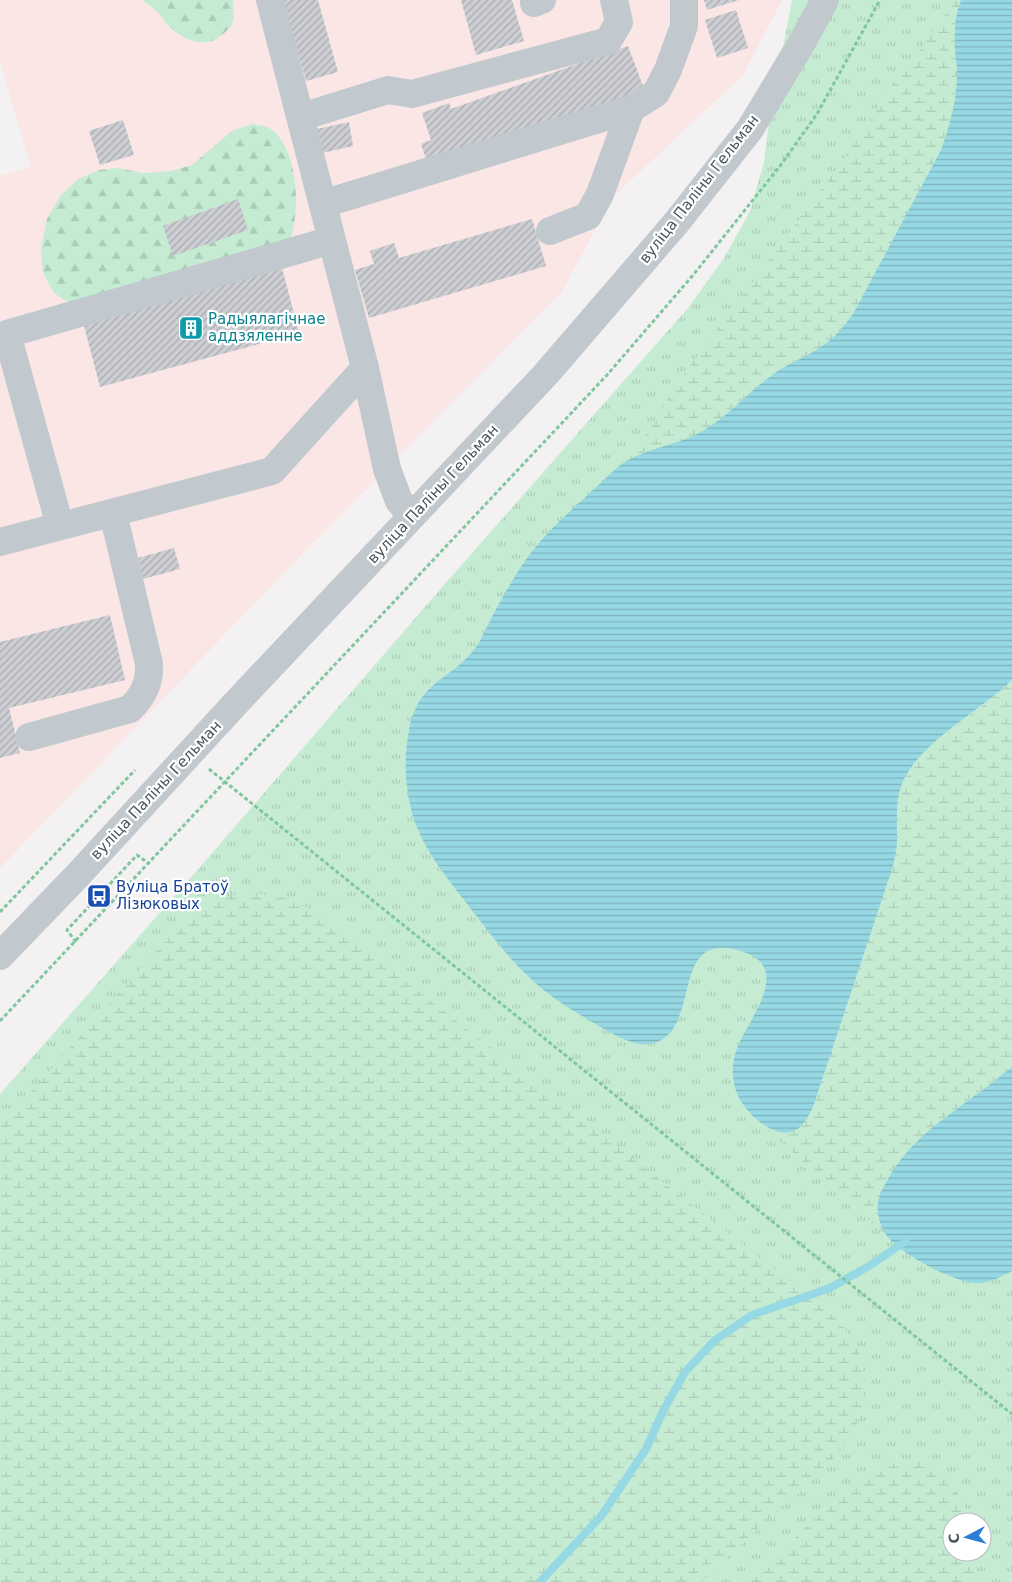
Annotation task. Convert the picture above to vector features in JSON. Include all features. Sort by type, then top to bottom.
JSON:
[{"type":"street","points":[[270,0],[365,368],[387,469],[399,501],[412,516]]},
{"type":"street","points":[[301,117],[388,90],[412,94],[608,41],[619,22],[614,0]]},
{"type":"street","points":[[323,204],[630,109],[656,93],[668,70],[684,26],[684,0]]},
{"type":"street","name":"вуліца Паліны Гельман","points":[[0,956],[546,374],[676,223],[750,128],[800,46],[825,0]]},
{"type":"street","points":[[550,231],[588,216],[600,194],[630,109]]},
{"type":"street","points":[[60,526],[7,334],[332,240]]},
{"type":"street","points":[[0,542],[272,471],[365,368]]},
{"type":"street","points":[[29,737],[130,709],[139,700],[146,687],[150,675],[149,664],[113,513]]},
{"type":"path","points":[[0,1021],[607,375],[739,220],[817,114],[880,0]]},
{"type":"path","points":[[189,753],[1012,1414]]},
{"type":"path","points":[[76,942],[67,930],[137,855],[148,863]]},
{"type":"shaded area","points":[[0,0],[782,0],[743,75],[614,196],[561,293],[303,553],[0,868],[0,176],[31,167],[0,62]]},
{"type":"green space","points":[[142,0],[233,0],[233,22],[228,29],[213,41],[193,41],[175,31],[155,10]]},
{"type":"green space","points":[[792,0],[1012,0],[1012,1582],[0,1582],[0,1094],[688,308],[724,258],[750,211],[764,162],[769,121]]},
{"type":"green space","points":[[955,0],[961,0],[957,12],[955,31],[957,84],[952,113],[941,150],[853,314],[840,331],[824,346],[767,378],[714,425],[691,437],[644,452],[624,462],[642,441],[678,382],[835,171],[896,79],[925,43]]},
{"type":"green space","points":[[252,124],[265,126],[275,132],[287,150],[296,194],[291,238],[81,306],[64,300],[53,292],[43,272],[41,248],[47,219],[61,195],[78,179],[99,170],[118,168],[143,173],[171,171],[192,165],[232,131]]},
{"type":"green space","points":[[1012,680],[1012,1067],[941,1120],[897,1163],[885,1184],[877,1204],[880,1222],[886,1235],[754,1118],[770,1128],[784,1132],[797,1128],[811,1113],[897,816],[899,792],[907,772],[922,753],[990,700]]},
{"type":"green space","points":[[244,891],[285,898],[317,912],[822,1306],[842,1325],[859,1351],[865,1380],[862,1413],[846,1443],[825,1469],[702,1582],[0,1582],[0,1127],[156,951],[184,923],[212,903]]},
{"type":"green space","points":[[918,1460],[941,1475],[961,1497],[966,1512],[942,1512],[942,1562],[974,1562],[975,1582],[751,1582],[823,1510],[856,1483],[888,1465]]},
{"type":"water","points":[[961,0],[1012,0],[1012,680],[931,745],[906,776],[898,799],[897,842],[893,866],[816,1098],[811,1112],[803,1124],[792,1132],[784,1133],[771,1129],[761,1123],[749,1112],[738,1096],[733,1075],[735,1053],[765,991],[766,978],[764,966],[754,957],[737,950],[718,948],[705,953],[696,963],[690,977],[676,1024],[667,1036],[651,1044],[640,1044],[624,1039],[567,1007],[537,984],[514,962],[493,938],[431,855],[420,835],[409,802],[406,778],[407,741],[419,701],[435,684],[463,662],[480,642],[517,573],[542,539],[561,520],[619,466],[637,456],[686,439],[706,429],[726,415],[777,371],[827,343],[839,332],[853,314],[941,150],[956,94],[955,31],[957,12]]},
{"type":"water","points":[[1012,1067],[1012,1271],[989,1281],[980,1283],[970,1282],[944,1274],[930,1267],[894,1243],[887,1236],[881,1225],[878,1216],[879,1200],[883,1188],[896,1166],[915,1144],[937,1124]]},
{"type":"building","points":[[283,0],[318,0],[338,72],[306,81]]},
{"type":"building","points":[[461,0],[512,0],[524,41],[476,55]]},
{"type":"building","points":[[704,0],[739,0],[707,10]]},
{"type":"building","points":[[736,10],[748,48],[717,58],[705,20]]},
{"type":"building","points":[[628,46],[645,91],[429,168],[421,144],[431,140],[422,113],[449,103],[451,109]]},
{"type":"building","points":[[123,120],[134,155],[100,165],[89,131]]},
{"type":"building","points":[[349,122],[353,146],[322,153],[317,129]]},
{"type":"building","points":[[238,199],[248,230],[173,256],[163,226]]},
{"type":"building","points":[[532,219],[546,266],[369,318],[355,270],[374,264],[370,251],[394,243],[399,258]]},
{"type":"building","name":"Радыялагічнае аддзяленне","points":[[282,268],[299,333],[100,387],[83,322]]},
{"type":"building","points":[[174,548],[180,569],[143,579],[138,558]]},
{"type":"building","points":[[110,615],[125,680],[9,708],[20,753],[0,758],[0,642]]},
{"type":"waterway","points":[[540,1582],[602,1515],[646,1449],[663,1411],[685,1372],[715,1340],[752,1315],[830,1288],[869,1266],[906,1241]]},
{"type":"place","name":"Радыялагічнае аддзяленне","points":[[191,328]]},
{"type":"place","name":"Вуліца Братоў Лізюковых","points":[[99,896]]}]
